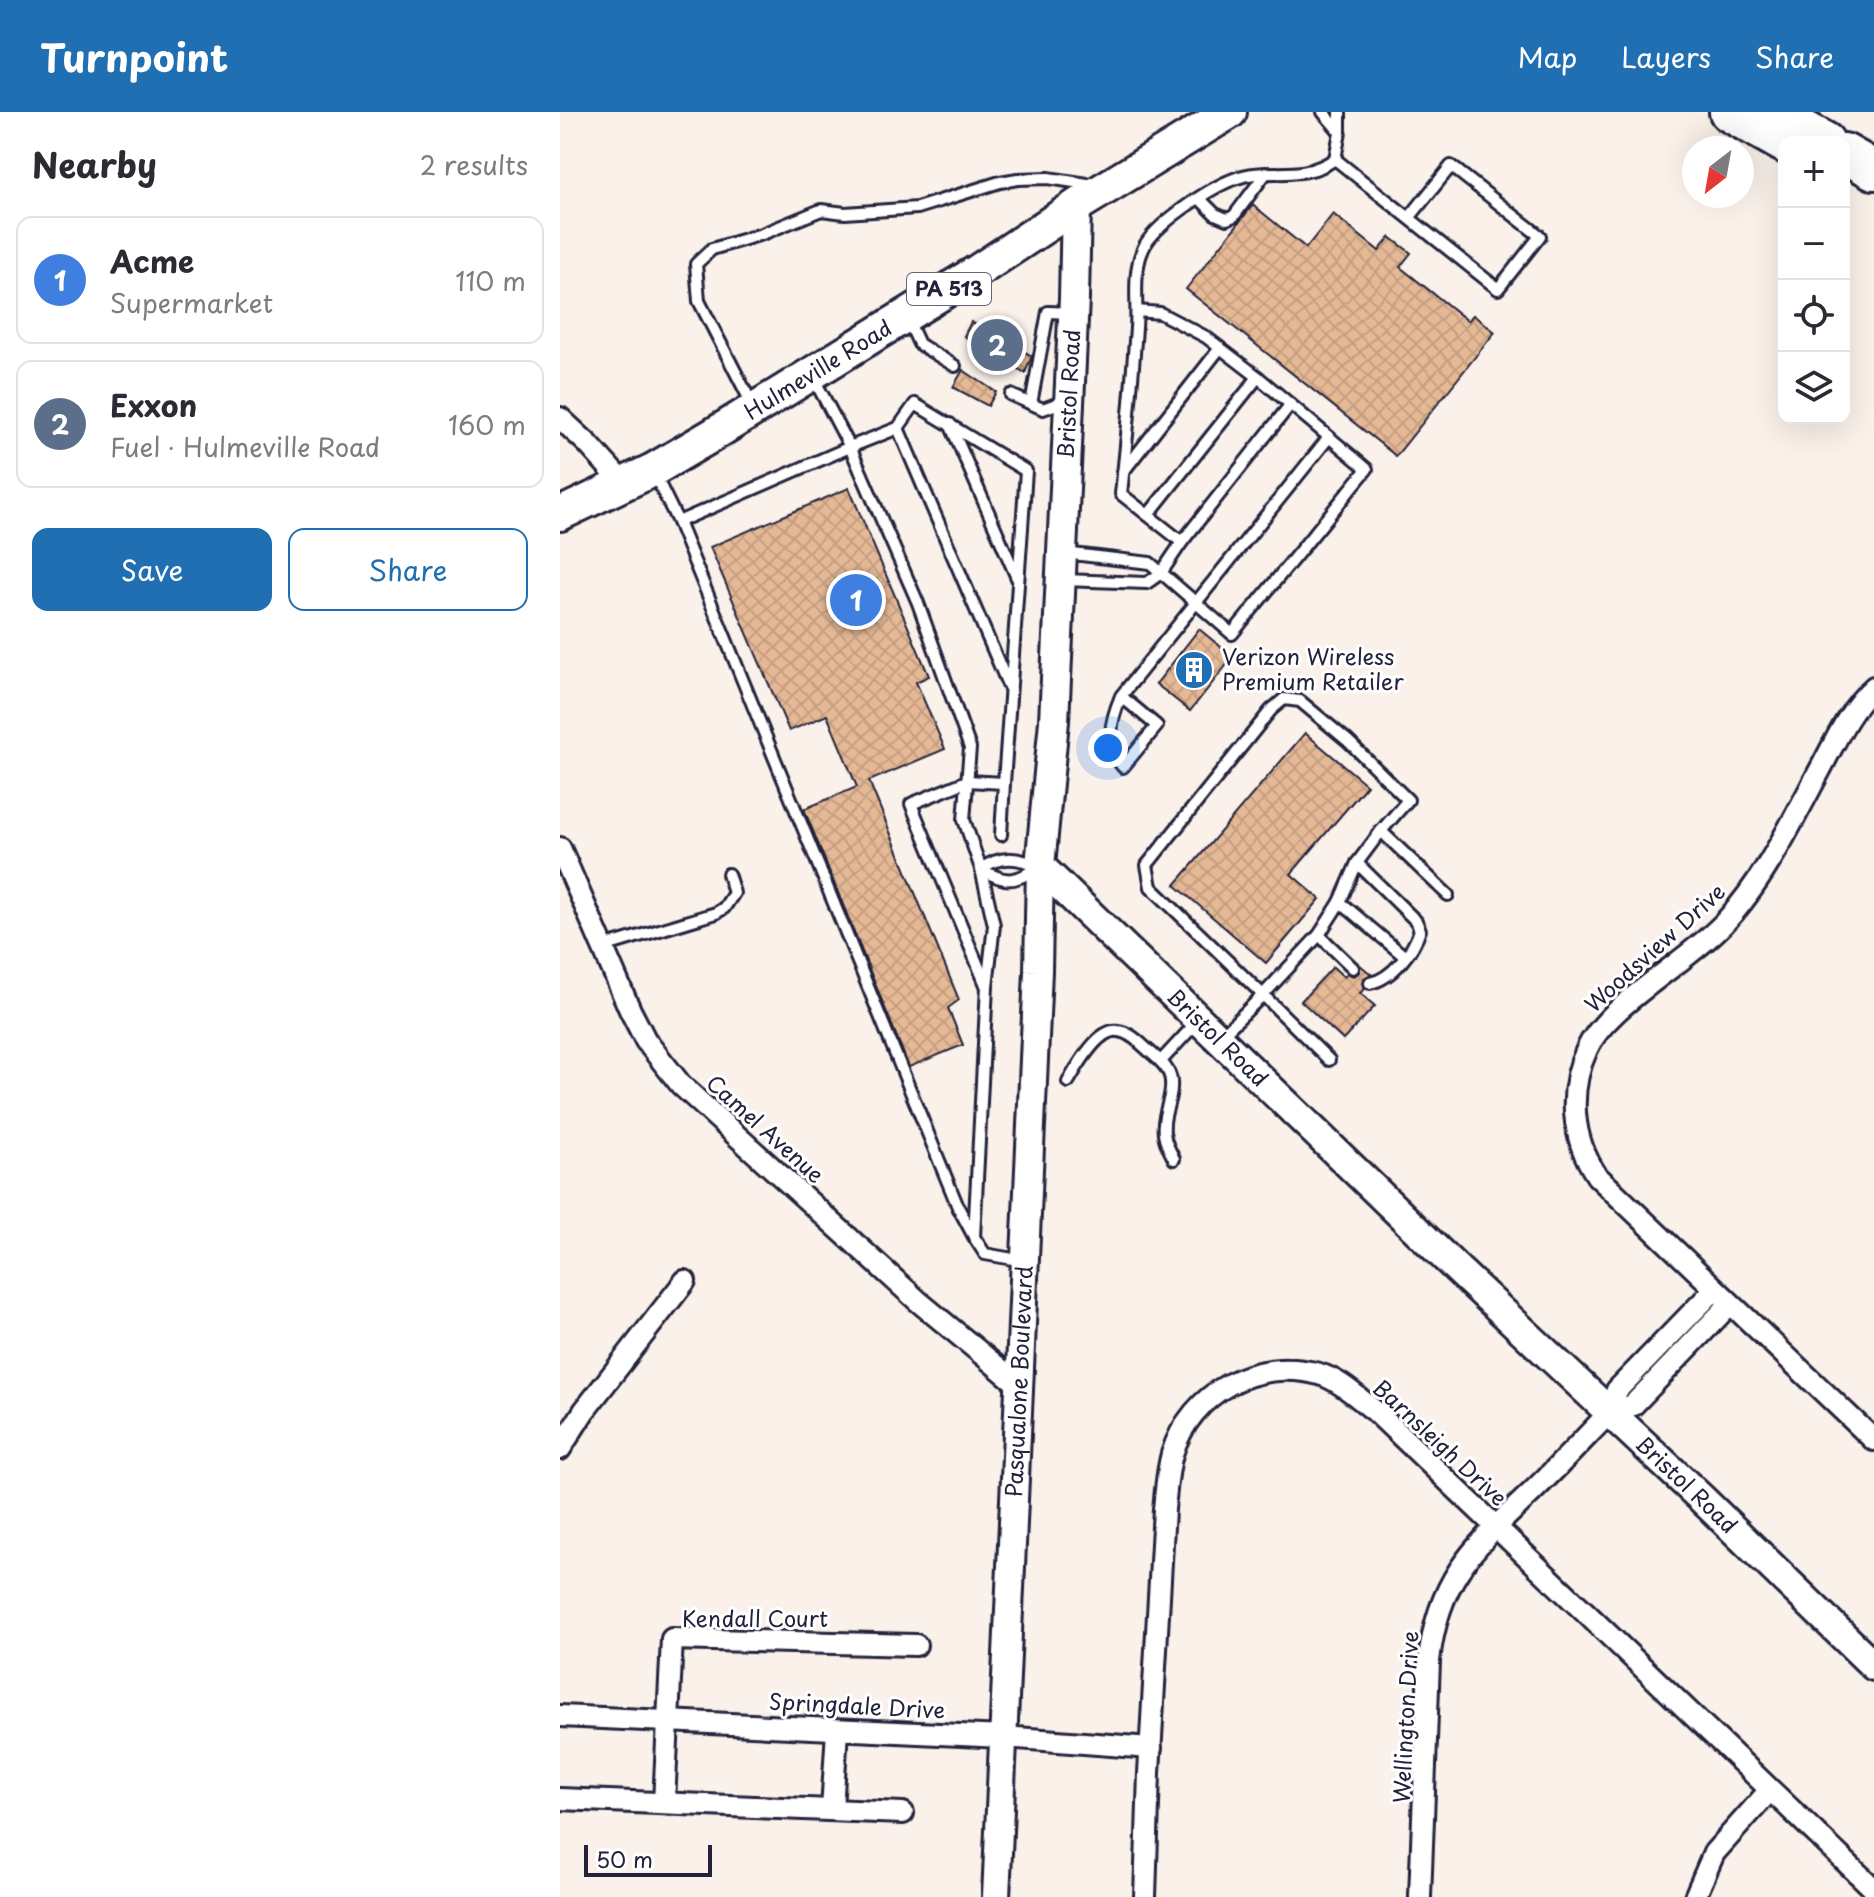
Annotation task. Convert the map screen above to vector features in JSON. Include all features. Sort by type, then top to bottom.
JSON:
[{"type":"highway","points":[[1729,112],[1778,140]]},
{"type":"highway","points":[[1772,112],[1814,136]]},
{"type":"highway","points":[[1850,156],[1874,170]]},
{"type":"highway","points":[[1850,180],[1874,194]]},
{"type":"main road","name":"Hulmeville Road","points":[[560,514],[653,470],[812,375],[1076,206],[1230,112]]},
{"type":"main road","name":"Bristol Road","points":[[1076,206],[1054,721],[1040,866],[1874,1666]]},
{"type":"street","points":[[560,418],[624,484]]},
{"type":"street","name":"Woodsview Drive","points":[[1874,687],[1865,695],[1838,736],[1746,896],[1725,922],[1685,959],[1616,1012],[1588,1047],[1577,1078],[1577,1132],[1588,1163],[1608,1188],[1874,1440]]},
{"type":"street","name":"Camel Avenue","points":[[560,848],[625,1001],[646,1041],[696,1101],[918,1301],[1018,1384]]},
{"type":"street","name":"Pasqualone Boulevard","points":[[996,1897],[1040,866]]},
{"type":"street","points":[[560,1449],[584,1411],[685,1281]]},
{"type":"street","name":"Wellington Drive","points":[[1420,1897],[1431,1637],[1445,1592],[1461,1564],[1494,1527],[1609,1413],[1633,1405],[1722,1296]]},
{"type":"street","name":"Barnsleigh Drive","points":[[1145,1897],[1167,1475],[1173,1451],[1189,1421],[1206,1399],[1230,1382],[1264,1372],[1290,1369],[1321,1374],[1375,1411],[1874,1889]]},
{"type":"street","name":"Kendall Court","points":[[669,1721],[672,1639],[916,1645]]},
{"type":"street","name":"Springdale Drive","points":[[560,1716],[1003,1737],[1151,1748]]},
{"type":"street","points":[[664,1803],[669,1721]]},
{"type":"street","points":[[832,1810],[837,1730]]},
{"type":"street","points":[[1695,1897],[1714,1853],[1770,1790]]},
{"type":"street","points":[[560,1799],[903,1813]]},
{"type":"lane","points":[[1323,112],[1340,132]]},
{"type":"lane","points":[[1182,542],[1121,494],[1138,266],[1143,249],[1152,233],[1235,179],[1266,173],[1297,174],[1319,170],[1335,159],[1340,112]]},
{"type":"lane","points":[[1335,159],[1498,289],[1540,236],[1451,166],[1409,218]]},
{"type":"lane","points":[[1200,199],[1215,214],[1227,219],[1234,216],[1266,173]]},
{"type":"lane","points":[[755,409],[699,301],[696,264],[712,249],[762,234],[821,210],[845,213],[917,208],[1018,179],[1048,178],[1108,186]]},
{"type":"lane","points":[[1061,566],[1150,563],[1232,634],[1367,469],[1220,348],[1160,313],[1137,311]]},
{"type":"lane","points":[[1031,404],[1048,312],[1073,313]]},
{"type":"lane","points":[[906,316],[919,344],[955,366]]},
{"type":"lane","points":[[1123,472],[1220,348]]},
{"type":"lane","points":[[812,375],[850,447],[918,603],[970,748],[964,820],[981,869],[994,925],[987,986],[974,1237]]},
{"type":"lane","points":[[1148,515],[1258,377]]},
{"type":"lane","points":[[1011,395],[1043,409],[1068,400]]},
{"type":"lane","points":[[678,522],[898,428],[915,404],[1026,471],[1001,835]]},
{"type":"lane","points":[[1061,566],[1147,583],[1161,573],[1290,405]]},
{"type":"lane","points":[[950,424],[1018,580]]},
{"type":"lane","points":[[898,428],[1010,690]]},
{"type":"lane","points":[[1121,696],[1157,726],[1123,767],[1117,761],[1111,743],[1111,720],[1121,696],[1329,437]]},
{"type":"lane","points":[[653,470],[678,522],[958,1207],[985,1254],[1025,1261]]},
{"type":"lane","points":[[1161,1061],[1263,995],[1319,935],[1340,902],[1357,863],[1408,800],[1348,741],[1300,701],[1284,699],[1271,710],[1147,865],[1151,887],[1263,995],[1329,1060]]},
{"type":"lane","points":[[987,986],[911,804],[967,781],[1004,783]]},
{"type":"lane","points":[[1381,831],[1448,895]]},
{"type":"lane","points":[[981,869],[995,859],[1022,859],[1040,866]]},
{"type":"lane","points":[[1357,863],[1416,921],[1420,930],[1416,941],[1390,973],[1378,982],[1370,983]]},
{"type":"lane","points":[[981,869],[996,878],[1020,879],[1040,866]]},
{"type":"lane","points":[[603,947],[716,913],[724,908],[734,893],[728,874]]},
{"type":"lane","points":[[1340,902],[1404,956]]},
{"type":"lane","points":[[1319,935],[1353,968]]},
{"type":"lane","points":[[1068,1082],[1087,1052],[1109,1032],[1122,1031],[1161,1061],[1171,1081],[1163,1124],[1164,1138],[1174,1159]]},
{"type":"building","points":[[1253,205],[1306,248],[1333,214],[1379,251],[1390,237],[1411,253],[1400,267],[1468,321],[1473,315],[1495,332],[1396,456],[1186,289]]},
{"type":"building","points":[[971,322],[1032,356],[1025,373],[964,336]]},
{"type":"building","points":[[963,370],[996,392],[988,406],[953,387]]},
{"type":"building","points":[[849,488],[929,676],[916,682],[945,749],[869,781],[959,1000],[948,1008],[963,1045],[909,1067],[804,809],[857,787],[827,715],[789,731],[710,547]]},
{"type":"building","name":"Verizon Wireless Premium Retailer","points":[[1199,629],[1233,657],[1190,711],[1156,684]]},
{"type":"building","points":[[1305,733],[1367,785],[1291,874],[1320,899],[1266,963],[1175,885]]},
{"type":"building","points":[[1359,964],[1371,974],[1364,978],[1365,989],[1360,993],[1375,1006],[1343,1040],[1301,1001],[1333,967],[1344,977],[1347,973],[1354,976],[1360,971]]},
{"type":"place","name":"Exxon","points":[[997,345]]},
{"type":"place","name":"Acme","points":[[856,600]]},
{"type":"place","name":"Verizon Wireless Premium Retailer","points":[[1194,670]]}]
